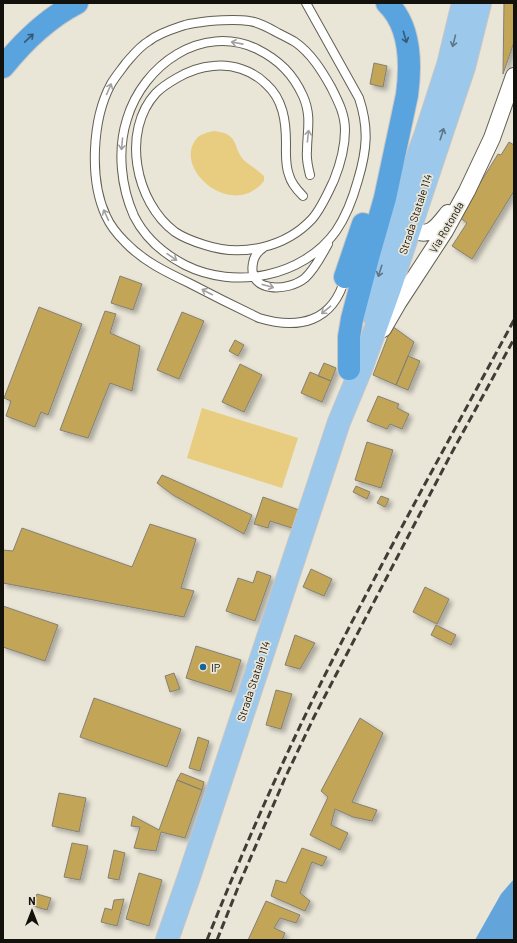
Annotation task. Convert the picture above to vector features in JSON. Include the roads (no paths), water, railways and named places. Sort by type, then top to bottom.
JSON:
[{"type":"highway","points":[[3,67],[29,38],[66,9],[77,3]]},
{"type":"highway","points":[[355,369],[349,337],[352,319],[368,254],[385,198],[407,95],[410,63],[404,34],[398,20],[387,3]]},
{"type":"highway","points":[[345,277],[358,236],[375,198],[400,124]]},
{"type":"main road","name":"Strada Statale 114","points":[[402,236],[405,191],[448,65],[463,3]]},
{"type":"main road","name":"Strada Statale 114","points":[[167,940],[339,422],[355,369],[464,67],[480,3]]},
{"type":"street","name":"Via Rotonda","points":[[355,369],[446,232],[492,138],[514,76]]},
{"type":"street","points":[[345,277],[368,254],[402,236],[417,232],[426,233],[431,231],[439,224],[467,191]]},
{"type":"street","points":[[402,236],[416,253],[432,253]]},
{"type":"lane","points":[[266,247],[256,254],[253,259],[252,266],[255,277],[261,284],[270,287],[288,287],[306,277],[315,266],[352,201],[366,150],[364,113],[359,98],[351,81],[306,3]]},
{"type":"lane","points":[[303,196],[295,188],[289,175],[286,160],[284,120],[281,106],[274,92],[266,83],[254,74],[237,67],[221,65],[202,66],[187,72],[170,82],[155,94],[144,112],[138,128],[136,152],[142,188],[150,204],[175,232],[196,242],[218,249],[244,250],[266,247],[285,240],[314,217],[330,189],[344,146],[345,131],[343,115],[337,98],[326,77],[312,58],[296,43],[270,28],[251,21],[227,19],[189,24],[166,32],[149,41],[133,55],[111,83],[96,128],[94,150],[95,173],[100,198],[106,215],[114,228],[125,242],[150,264],[259,318],[274,323],[289,324],[305,322],[327,311],[335,302],[342,290],[345,277]]},
{"type":"lane","points":[[310,175],[307,164],[309,131],[308,116],[304,98],[295,81],[285,67],[268,55],[251,46],[234,42],[214,41],[192,46],[176,54],[160,67],[147,81],[135,100],[127,118],[122,141],[121,156],[127,197],[135,217],[144,232],[157,246],[176,260],[214,276],[255,277],[275,273],[293,266],[309,257],[324,245],[335,232]]},
{"type":"water","points":[[514,879],[514,940],[475,940],[501,894]]},
{"type":"railway","points":[[207,940],[266,799],[315,695],[399,532],[514,320]]},
{"type":"railway","points":[[217,940],[285,778],[314,717],[450,456],[514,339]]},
{"type":"place","name":"IP","points":[[203,667]]}]
